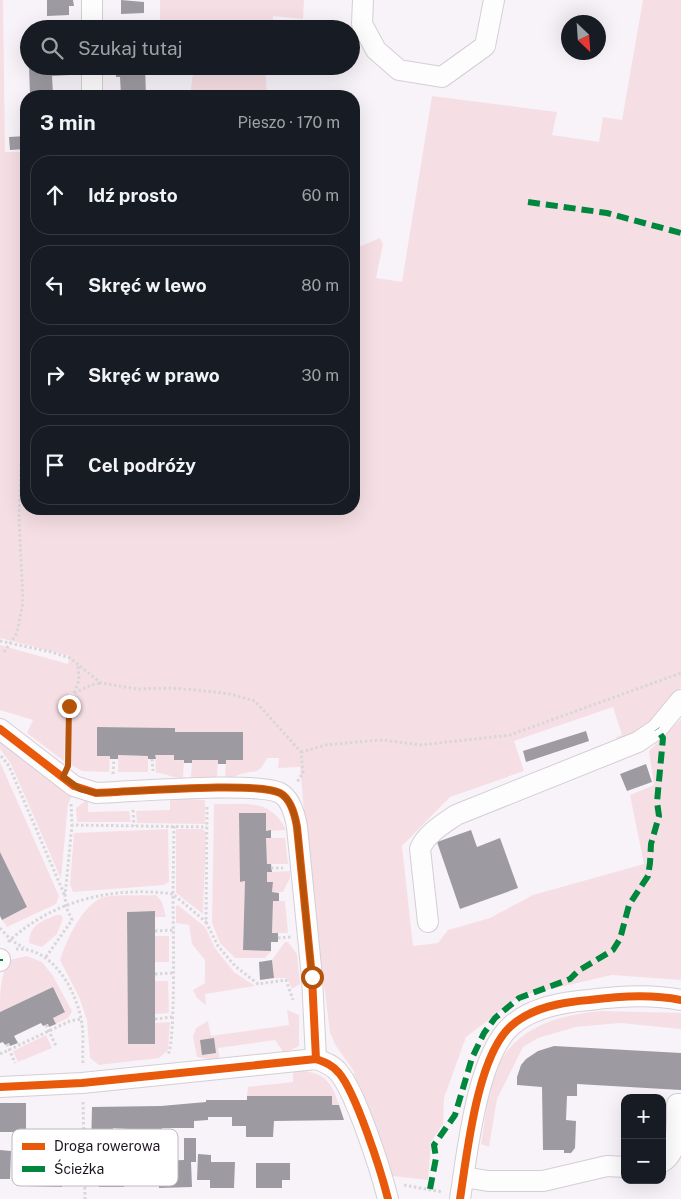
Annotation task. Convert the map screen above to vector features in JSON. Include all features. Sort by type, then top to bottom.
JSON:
[{"type":"street","points":[[92,0],[92,20]]},
{"type":"street","points":[[363,0],[362,24],[376,50],[399,70],[442,77],[485,46],[494,0]]},
{"type":"street","points":[[92,75],[92,90]]},
{"type":"street","points":[[428,922],[420,849],[422,843],[436,829],[456,815],[638,742],[657,729],[681,700]]},
{"type":"street","points":[[0,729],[80,789],[96,793],[266,789],[280,793],[286,798],[292,808],[297,827],[312,977],[316,1059]]},
{"type":"street","points":[[621,1167],[607,1166],[576,1172],[542,1182],[488,1181],[461,1190],[482,1078],[496,1044],[511,1026],[528,1014],[562,1002],[603,998],[681,1000]]},
{"type":"street","points":[[0,1087],[82,1083],[316,1059],[328,1064],[339,1073],[350,1092],[386,1190]]},
{"type":"street","points":[[666,1160],[675,1142],[677,1104],[681,1104]]},
{"type":"path","points":[[4,652],[20,623],[23,602],[19,519],[20,501]]},
{"type":"path","points":[[0,641],[70,658],[101,683]]},
{"type":"path","points":[[63,777],[68,766],[69,706],[79,680],[78,665]]},
{"type":"path","points":[[301,752],[326,745],[375,741],[421,745],[510,735],[681,673]]},
{"type":"path","points":[[74,693],[91,685],[101,683],[137,689],[170,688],[198,690],[230,694],[255,701],[301,752],[303,773],[286,798]]},
{"type":"path","points":[[0,755],[9,766],[65,896]]},
{"type":"path","points":[[113,774],[114,759]]},
{"type":"path","points":[[152,759],[153,775]]},
{"type":"path","points":[[206,922],[207,789]]},
{"type":"path","points":[[46,957],[72,920],[66,907],[65,896],[72,825],[72,803]]},
{"type":"path","points":[[133,810],[134,826]]},
{"type":"path","points":[[72,825],[208,827]]},
{"type":"path","points":[[164,1057],[171,1050],[174,826]]},
{"type":"path","points":[[3,954],[10,940],[27,924],[66,907],[96,895],[153,890],[173,894],[206,922],[218,946],[235,966],[258,984],[286,980],[294,1003]]},
{"type":"path","points":[[0,928],[10,940],[25,949],[36,951],[55,965],[79,1009],[81,1018],[83,1129]]},
{"type":"path","points":[[155,931],[173,930]]},
{"type":"path","points":[[278,938],[291,938]]},
{"type":"path","points":[[3,954],[25,949]]},
{"type":"path","points":[[155,974],[172,973]]},
{"type":"path","points":[[155,1019],[172,1017]]},
{"type":"path","points":[[0,1054],[48,1031],[81,1018]]},
{"type":"path","points":[[46,1025],[56,1046]]},
{"type":"path","points":[[7,1044],[15,1063]]},
{"type":"path","points":[[85,1186],[85,1199]]},
{"type":"path","points":[[386,1190],[461,1190]]},
{"type":"shaded area","points":[[0,0],[3,0],[5,152],[20,152],[20,515],[360,515],[360,246],[380,238],[383,244],[376,278],[402,282],[432,96],[557,112],[552,135],[599,142],[603,117],[622,120],[643,0],[681,0],[681,687],[660,715],[636,735],[618,740],[616,737],[622,735],[613,707],[514,741],[524,771],[450,797],[402,846],[413,946],[438,943],[448,930],[490,918],[533,895],[644,864],[630,795],[654,785],[649,751],[681,719],[681,980],[612,975],[520,996],[466,1037],[444,1098],[443,1124],[431,1142],[428,1180],[392,1176],[369,1122],[353,1070],[336,1046],[330,1033],[308,855],[300,767],[278,768],[279,758],[267,758],[259,770],[232,778],[225,778],[226,760],[243,760],[243,732],[175,732],[172,728],[98,727],[110,756],[109,772],[82,771],[70,764],[74,693],[69,693],[66,706],[64,761],[27,733],[33,720],[0,710],[0,645],[68,664],[70,656],[0,638]]},
{"type":"shaded area","points":[[160,0],[304,0],[303,19],[273,16],[273,20],[160,20]]},
{"type":"shaded area","points":[[193,75],[266,75],[267,90],[191,90]]},
{"type":"shaded area","points":[[0,736],[72,795],[68,804],[61,879],[11,764],[0,749]]},
{"type":"shaded area","points":[[118,755],[148,756],[148,772],[118,772]]},
{"type":"shaded area","points":[[155,755],[174,755],[174,760],[184,760],[183,778],[156,773]]},
{"type":"shaded area","points":[[192,760],[218,760],[217,777],[191,777]]},
{"type":"shaded area","points":[[0,762],[59,896],[56,904],[7,927],[2,920],[27,907],[0,852]]},
{"type":"shaded area","points":[[170,798],[205,800],[205,824],[137,823],[136,811],[170,810]]},
{"type":"shaded area","points":[[88,799],[88,812],[129,811],[131,822],[77,822],[76,808]]},
{"type":"shaded area","points":[[214,804],[256,805],[272,812],[280,819],[286,830],[266,831],[266,813],[240,813],[241,882],[245,881],[243,950],[271,951],[265,958],[235,958],[220,943],[212,923]]},
{"type":"shaded area","points":[[168,829],[169,882],[164,885],[73,892],[70,884],[74,833]]},
{"type":"shaded area","points":[[176,829],[202,829],[206,832],[203,914],[176,893]]},
{"type":"shaded area","points":[[266,838],[285,838],[288,864],[267,864]]},
{"type":"shaded area","points":[[290,871],[290,878],[283,892],[272,892],[273,882],[267,882],[267,872]]},
{"type":"shaded area","points":[[156,895],[162,902],[166,917],[154,917],[154,911],[127,912],[128,1043],[155,1044],[155,1023],[170,1022],[168,1050],[159,1058],[99,1065],[90,1058],[87,1020],[79,997],[60,960],[76,924],[96,901],[110,896]]},
{"type":"shaded area","points":[[273,901],[285,901],[288,933],[272,933]]},
{"type":"shaded area","points":[[178,905],[205,927],[215,948],[234,972],[255,986],[205,994],[206,1005],[197,998],[193,990],[205,983],[205,960],[192,944],[189,925],[176,923],[176,906]]},
{"type":"shaded area","points":[[61,915],[63,919],[57,934],[42,947],[29,943],[31,932],[38,924]]},
{"type":"shaded area","points":[[155,936],[169,936],[169,962],[155,962]]},
{"type":"shaded area","points":[[285,942],[288,942],[297,954],[300,984],[292,989],[287,978],[274,978],[272,960]]},
{"type":"shaded area","points":[[27,956],[42,962],[53,976],[72,1011],[68,1018],[56,1024],[53,1018],[65,1011],[53,987],[0,1012],[0,992],[6,966],[9,960]]},
{"type":"shaded area","points":[[155,981],[168,981],[169,1013],[155,1014]]},
{"type":"shaded area","points":[[287,1010],[299,1015],[299,1046],[284,1053],[275,1040],[218,1048],[220,1061],[197,1057],[193,1037],[196,1028],[208,1021],[211,1036],[289,1025]]},
{"type":"shaded area","points":[[602,1011],[681,1013],[681,1029],[620,1023],[576,1027],[538,1038],[523,1047],[497,1099],[489,1147],[481,1144],[492,1081],[502,1058],[513,1045],[525,1034],[554,1020]]},
{"type":"shaded area","points":[[46,1035],[52,1048],[18,1062],[13,1051]]},
{"type":"shaded area","points":[[293,1070],[311,1072],[324,1078],[332,1088],[339,1105],[332,1105],[331,1096],[247,1096],[248,1087],[293,1082]]},
{"type":"building","points":[[47,0],[73,0],[74,6],[69,6],[69,15],[47,16]]},
{"type":"building","points":[[121,0],[144,2],[144,13],[121,14]]},
{"type":"building","points":[[29,75],[70,75],[52,76],[53,90],[30,90]]},
{"type":"building","points":[[116,75],[145,75],[146,90],[121,90],[120,77],[116,77]]},
{"type":"building","points":[[20,136],[20,149],[10,150],[9,137]]},
{"type":"building","points":[[97,727],[175,728],[175,732],[243,732],[243,760],[226,760],[226,764],[218,764],[218,760],[192,760],[192,763],[184,763],[184,760],[174,760],[174,755],[155,755],[156,759],[148,759],[148,756],[118,755],[118,759],[110,759],[110,756],[97,756]]},
{"type":"building","points":[[586,731],[589,741],[526,762],[523,751]]},
{"type":"building","points":[[646,764],[652,782],[627,791],[620,774]]},
{"type":"building","points":[[239,813],[266,813],[266,831],[271,830],[271,838],[266,838],[267,864],[271,864],[272,872],[267,872],[267,882],[273,882],[272,892],[279,893],[279,901],[273,901],[272,933],[278,933],[278,942],[271,942],[271,951],[243,950],[245,881],[240,882]]},
{"type":"building","points":[[471,830],[477,847],[500,838],[518,888],[460,909],[437,842]]},
{"type":"building","points":[[0,852],[27,907],[2,920],[0,916]]},
{"type":"building","points":[[155,911],[155,1044],[128,1044],[127,912]]},
{"type":"building","points":[[272,960],[274,978],[260,980],[259,962]]},
{"type":"building","points":[[53,987],[65,1012],[53,1018],[56,1024],[49,1027],[48,1024],[43,1026],[41,1023],[14,1036],[18,1043],[10,1046],[9,1043],[5,1045],[3,1042],[0,1043],[0,1012]]},
{"type":"building","points":[[214,1038],[216,1053],[202,1055],[200,1040]]},
{"type":"building","points":[[554,1046],[681,1053],[681,1090],[577,1084],[577,1096],[567,1096],[566,1120],[576,1121],[575,1148],[571,1153],[564,1153],[564,1150],[543,1150],[542,1087],[517,1085],[517,1077],[521,1065],[526,1059],[538,1051]]},
{"type":"building","points":[[247,1096],[332,1096],[332,1105],[339,1105],[344,1120],[274,1121],[273,1137],[246,1137],[246,1126],[232,1126],[232,1117],[208,1117],[208,1120],[194,1121],[194,1128],[91,1129],[92,1107],[161,1106],[206,1102],[206,1100],[247,1100]]},
{"type":"building","points":[[0,1103],[26,1103],[26,1129],[12,1129],[12,1132],[0,1132]]},
{"type":"building","points":[[184,1138],[196,1138],[196,1162],[191,1162],[192,1187],[159,1188],[159,1186],[178,1186],[178,1160],[184,1160]]},
{"type":"building","points":[[0,1150],[11,1151],[10,1179],[0,1179]]},
{"type":"building","points":[[198,1154],[211,1155],[211,1162],[235,1162],[234,1188],[210,1188],[210,1180],[197,1180]]},
{"type":"building","points":[[256,1163],[290,1163],[290,1180],[282,1180],[282,1188],[256,1188]]},
{"type":"building","points":[[26,1186],[62,1186],[62,1187]]},
{"type":"building","points":[[99,1186],[124,1186],[124,1187]]},
{"type":"marked path","points":[[528,202],[607,213],[681,233]]},
{"type":"marked path","points":[[430,1189],[436,1158],[434,1145],[455,1115],[472,1058],[484,1033],[495,1018],[519,998],[570,979],[578,971],[613,950],[620,939],[629,905],[648,876],[651,844],[659,816],[657,802],[663,738],[657,729]]},
{"type":"cycle path","points":[[0,729],[74,786],[96,793],[221,787],[267,790],[280,793],[287,799],[292,808],[297,827],[312,977],[316,1059]]},
{"type":"cycle path","points":[[460,1199],[470,1132],[482,1082],[499,1040],[511,1026],[528,1014],[569,1002],[635,996],[681,1000]]},
{"type":"cycle path","points":[[0,1087],[82,1083],[316,1059],[334,1068],[346,1083],[367,1133],[388,1199]]},
{"type":"route","points":[[69,706],[68,766],[63,777],[84,791],[96,793],[222,788],[266,789],[280,793],[286,798],[292,808],[297,827],[312,977]]}]
